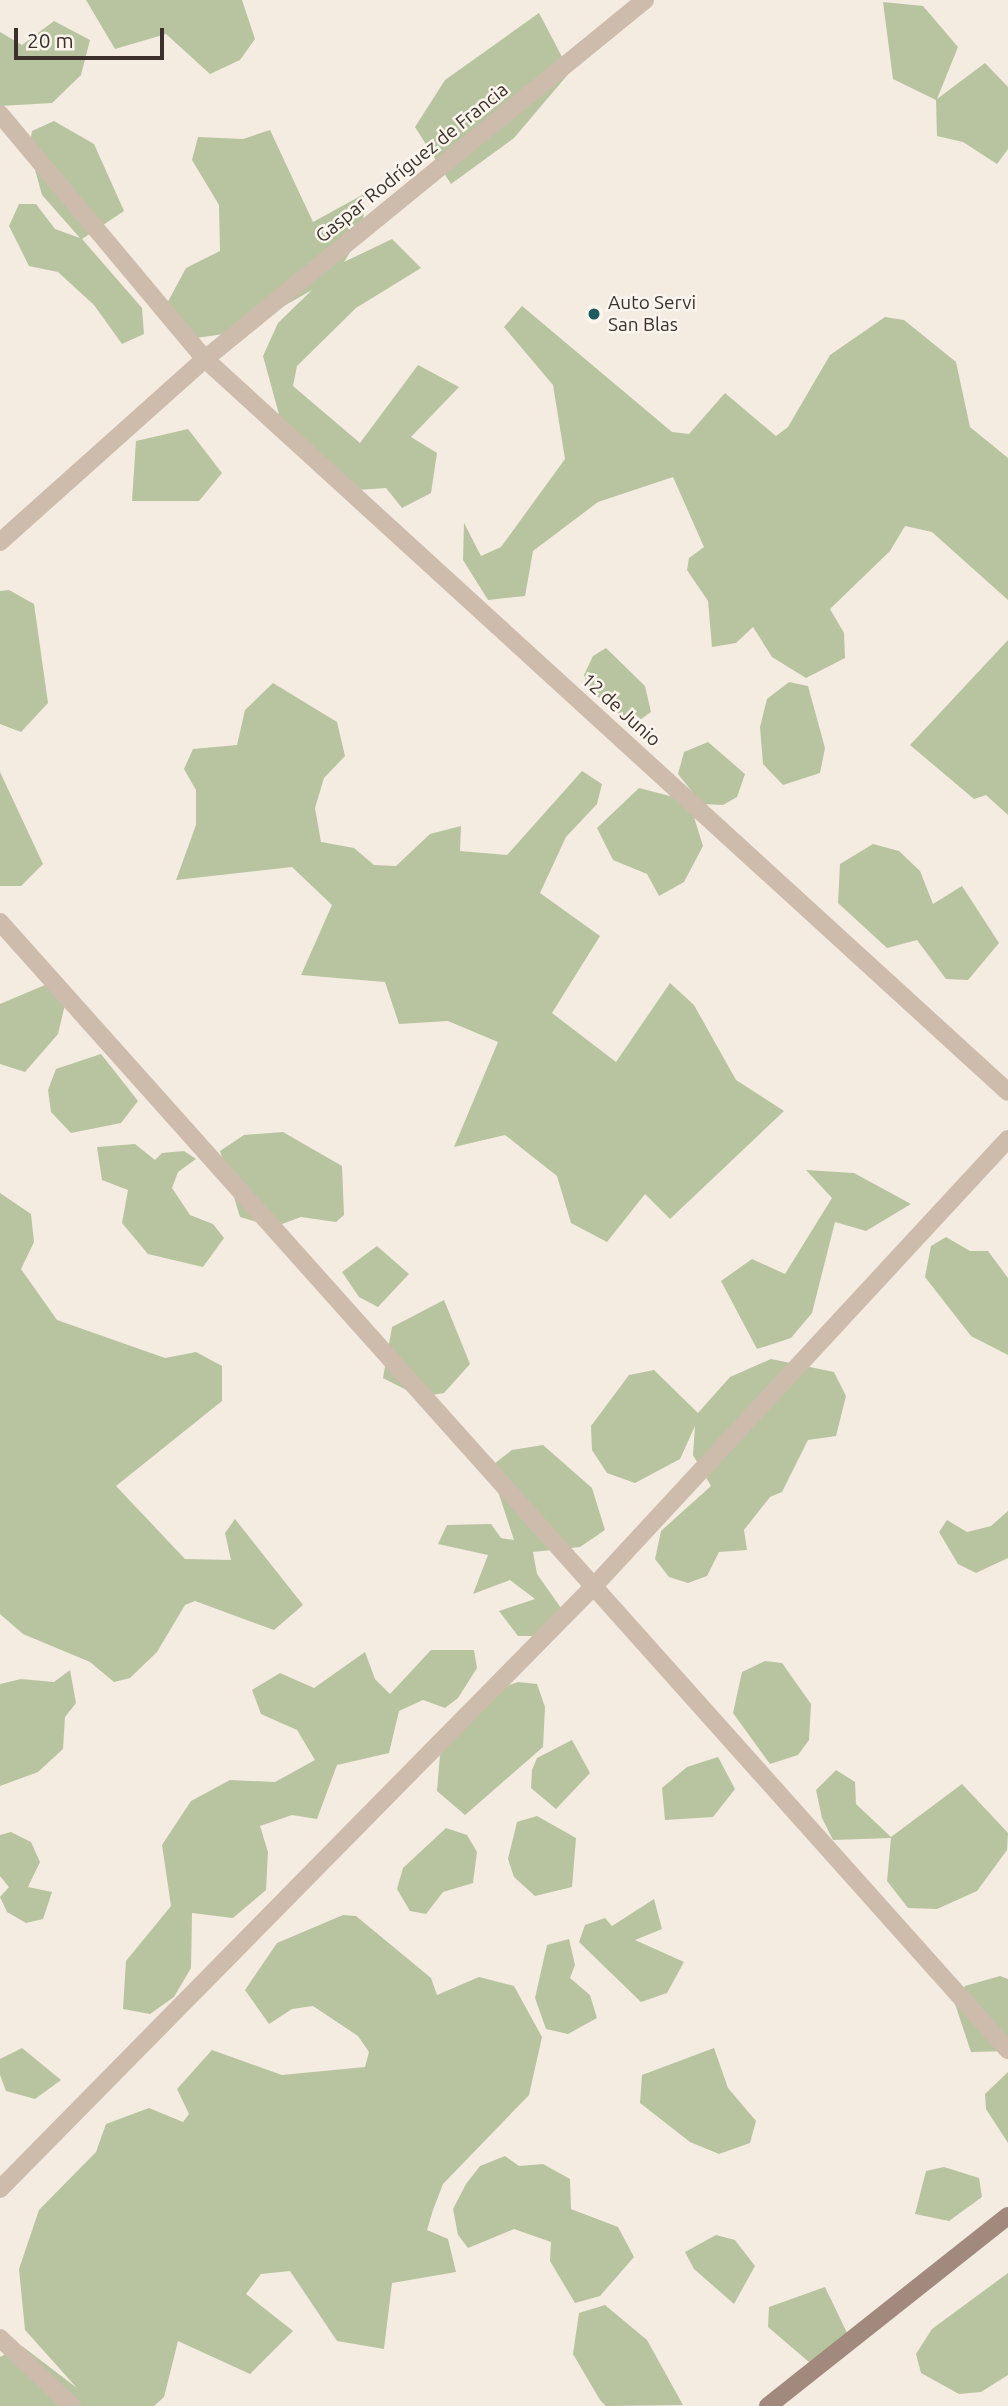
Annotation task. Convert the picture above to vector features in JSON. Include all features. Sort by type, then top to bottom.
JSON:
[{"type":"main road","points":[[768,2406],[1008,2216]]},
{"type":"street","name":"Gaspar Rodríguez de Francia","points":[[0,542],[205,359],[645,0]]},
{"type":"street","name":"12 de Junio","points":[[0,114],[205,359],[1008,1092]]},
{"type":"street","points":[[0,922],[1008,2050]]},
{"type":"street","points":[[0,2189],[595,1585],[1008,1139]]},
{"type":"street","points":[[0,2338],[72,2406]]},
{"type":"green space","points":[[86,0],[242,0],[255,39],[240,60],[210,74],[166,34],[115,49]]},
{"type":"green space","points":[[883,2],[923,6],[958,47],[937,99],[985,63],[1008,87],[1008,149],[997,164],[963,142],[937,136],[936,100],[893,79]]},
{"type":"green space","points":[[539,13],[570,72],[514,138],[451,184],[415,127],[445,80]]},
{"type":"green space","points":[[54,21],[90,40],[81,75],[52,103],[0,106],[0,32],[22,45]]},
{"type":"green space","points":[[54,121],[94,144],[124,211],[82,239],[142,308],[144,334],[122,344],[94,305],[58,272],[29,266],[9,226],[19,204],[36,204],[55,229],[80,238],[42,195],[29,148],[32,131]]},
{"type":"green space","points":[[270,130],[313,222],[364,194],[363,231],[344,262],[392,239],[421,268],[356,308],[297,366],[293,386],[360,443],[418,365],[459,387],[411,437],[437,453],[431,493],[402,508],[386,488],[357,490],[286,440],[263,356],[278,323],[312,290],[238,332],[189,339],[164,309],[186,268],[220,251],[219,205],[192,160],[198,137],[243,139]]},
{"type":"green space","points":[[522,306],[672,432],[689,434],[725,393],[776,436],[788,427],[830,355],[885,317],[904,320],[956,362],[970,427],[1008,458],[1008,600],[932,532],[905,526],[890,551],[830,609],[844,633],[845,658],[806,678],[772,657],[753,627],[736,643],[712,647],[708,601],[687,570],[689,558],[704,547],[673,477],[598,502],[533,551],[525,596],[488,600],[463,560],[464,523],[481,556],[501,547],[565,459],[553,385],[504,327]]},
{"type":"green space","points":[[188,429],[222,473],[199,501],[132,501],[136,441]]},
{"type":"green space","points":[[9,590],[34,604],[48,703],[21,732],[0,724],[0,591]]},
{"type":"green space","points":[[1008,640],[1008,815],[986,795],[974,799],[910,745]]},
{"type":"green space","points":[[606,648],[645,686],[651,712],[630,727],[609,703],[591,693],[584,675],[593,656]]},
{"type":"green space","points":[[789,682],[808,686],[825,748],[820,773],[783,785],[763,764],[760,727],[767,699]]},
{"type":"green space","points":[[273,683],[337,722],[345,756],[324,778],[315,808],[321,842],[354,848],[374,865],[396,866],[430,834],[461,826],[460,851],[507,855],[582,771],[602,784],[597,804],[566,837],[540,893],[600,936],[552,1013],[616,1062],[670,983],[694,1005],[736,1080],[784,1111],[670,1219],[645,1194],[607,1242],[571,1223],[557,1176],[505,1135],[454,1147],[498,1042],[448,1021],[399,1024],[385,982],[301,975],[332,905],[292,867],[176,880],[196,825],[196,790],[184,769],[193,749],[237,745],[245,710]]},
{"type":"green space","points":[[708,742],[745,774],[737,797],[723,805],[702,804],[678,774],[684,752]]},
{"type":"green space","points":[[0,772],[43,864],[21,886],[0,886]]},
{"type":"green space","points":[[639,788],[689,801],[703,846],[684,882],[659,896],[647,874],[613,860],[597,828]]},
{"type":"green space","points":[[873,844],[899,851],[920,871],[933,904],[962,886],[999,943],[968,980],[946,979],[917,940],[887,948],[838,903],[840,864]]},
{"type":"green space","points":[[45,985],[67,996],[58,1034],[25,1072],[0,1064],[0,1004]]},
{"type":"green space","points":[[101,1054],[138,1101],[121,1123],[71,1133],[51,1112],[48,1090],[56,1069]]},
{"type":"green space","points":[[283,1132],[342,1166],[344,1215],[336,1222],[301,1217],[274,1227],[240,1217],[220,1151],[244,1135]]},
{"type":"green space","points":[[135,1144],[155,1160],[162,1153],[184,1151],[196,1159],[178,1172],[172,1188],[190,1215],[213,1224],[224,1238],[203,1267],[148,1254],[122,1223],[128,1190],[102,1180],[97,1147]]},
{"type":"green space","points":[[806,1170],[854,1173],[911,1204],[866,1231],[835,1222],[812,1313],[791,1338],[757,1349],[721,1281],[752,1259],[785,1274],[832,1198]]},
{"type":"green space","points":[[0,1193],[31,1214],[34,1242],[21,1269],[57,1320],[165,1358],[196,1352],[222,1366],[222,1401],[116,1486],[185,1559],[231,1560],[225,1533],[235,1519],[303,1605],[274,1630],[195,1601],[185,1605],[157,1652],[130,1678],[114,1682],[90,1662],[23,1634],[0,1614]]},
{"type":"green space","points":[[946,1237],[970,1251],[988,1251],[1008,1278],[1008,1355],[971,1336],[925,1277],[931,1246]]},
{"type":"green space","points":[[377,1246],[409,1274],[378,1307],[359,1297],[342,1272]]},
{"type":"green space","points":[[444,1300],[470,1364],[444,1393],[420,1397],[383,1378],[392,1327]]},
{"type":"green space","points":[[771,1359],[834,1372],[846,1396],[836,1436],[808,1440],[782,1492],[770,1497],[744,1530],[747,1550],[719,1552],[707,1576],[688,1583],[669,1577],[655,1559],[661,1531],[711,1486],[693,1455],[695,1426],[680,1459],[635,1483],[607,1473],[592,1450],[591,1426],[629,1375],[654,1370],[698,1413],[730,1377]]},
{"type":"green space","points":[[543,1445],[592,1488],[605,1530],[580,1547],[533,1552],[537,1574],[561,1608],[544,1636],[518,1636],[499,1611],[535,1599],[510,1580],[473,1594],[488,1555],[438,1544],[447,1525],[491,1524],[501,1538],[514,1540],[490,1467],[512,1450]]},
{"type":"green space","points":[[1008,1511],[1008,1558],[976,1573],[958,1564],[939,1532],[947,1520],[967,1532],[991,1526]]},
{"type":"green space","points":[[431,1650],[474,1650],[477,1668],[458,1698],[445,1708],[423,1700],[399,1711],[389,1753],[337,1765],[317,1819],[292,1815],[260,1826],[268,1852],[266,1890],[233,1918],[192,1913],[191,1968],[174,1997],[150,2014],[123,2009],[126,1961],[171,1906],[162,1845],[191,1801],[230,1780],[275,1782],[315,1760],[297,1730],[261,1714],[252,1690],[280,1673],[314,1688],[365,1652],[375,1679],[390,1694]]},
{"type":"green space","points":[[765,1661],[782,1663],[811,1704],[809,1740],[798,1755],[770,1764],[733,1713],[742,1672]]},
{"type":"green space","points":[[70,1670],[76,1703],[65,1717],[63,1749],[38,1772],[0,1786],[0,1684],[21,1679],[54,1682]]},
{"type":"green space","points":[[518,1682],[537,1684],[545,1707],[543,1747],[465,1815],[437,1791],[440,1755],[489,1692]]},
{"type":"green space","points":[[572,1740],[590,1773],[556,1809],[531,1788],[532,1770],[537,1758]]},
{"type":"green space","points":[[718,1757],[735,1789],[713,1817],[665,1820],[662,1788],[687,1767]]},
{"type":"green space","points":[[836,1770],[855,1782],[856,1804],[891,1837],[962,1784],[1008,1833],[1007,1850],[977,1891],[937,1909],[908,1908],[887,1881],[891,1838],[833,1840],[822,1818],[816,1790]]},
{"type":"green space","points":[[537,1816],[576,1838],[572,1887],[535,1896],[514,1877],[508,1859],[517,1822]]},
{"type":"green space","points":[[446,1828],[467,1835],[477,1852],[473,1883],[443,1892],[426,1914],[410,1911],[397,1889],[403,1868]]},
{"type":"green space","points":[[11,1832],[31,1842],[40,1862],[28,1887],[52,1892],[43,1919],[26,1923],[7,1912],[0,1897],[9,1887],[0,1876],[0,1835]]},
{"type":"green space","points":[[654,1899],[662,1929],[635,1940],[684,1962],[667,1993],[641,2002],[579,1942],[585,1925],[605,1918],[612,1926]]},
{"type":"green space","points":[[343,1915],[356,1916],[431,1978],[437,1995],[479,1977],[514,1986],[542,2037],[529,2095],[443,2184],[433,2210],[427,2230],[448,2239],[456,2272],[392,2283],[384,2349],[337,2341],[290,2271],[261,2274],[246,2294],[293,2331],[250,2374],[178,2341],[164,2397],[154,2406],[0,2406],[0,2357],[22,2346],[77,2388],[25,2330],[19,2269],[39,2210],[96,2152],[106,2124],[149,2108],[183,2122],[189,2114],[177,2089],[212,2050],[282,2075],[365,2067],[369,2052],[358,2036],[313,2006],[292,2009],[269,2024],[245,1990],[277,1943]]},
{"type":"green space","points":[[569,1939],[575,1965],[570,1978],[590,1995],[597,2018],[568,2034],[546,2029],[535,1998],[547,1945]]},
{"type":"green space","points":[[1000,1976],[1008,1979],[1008,2051],[971,2052],[955,2004],[965,1986]]},
{"type":"green space","points":[[22,2048],[61,2080],[35,2099],[6,2091],[0,2075],[0,2059]]},
{"type":"green space","points":[[714,2048],[728,2088],[756,2121],[750,2143],[719,2154],[690,2142],[640,2103],[642,2075]]},
{"type":"green space","points":[[1008,2072],[1008,2143],[986,2109],[985,2094]]},
{"type":"green space","points":[[505,2156],[519,2166],[543,2164],[570,2179],[571,2209],[618,2227],[634,2257],[600,2296],[575,2303],[550,2261],[551,2242],[514,2229],[468,2248],[458,2235],[453,2209],[466,2184],[480,2166]]},
{"type":"green space","points":[[944,2167],[979,2178],[982,2197],[949,2221],[915,2214],[926,2171]]},
{"type":"green space","points":[[716,2235],[735,2240],[755,2266],[734,2304],[694,2269],[685,2252]]},
{"type":"green space","points":[[1008,2273],[1008,2375],[981,2392],[959,2394],[921,2373],[916,2354],[932,2329]]},
{"type":"green space","points":[[825,2287],[849,2337],[838,2354],[809,2362],[768,2327],[769,2307]]},
{"type":"green space","points":[[605,2305],[647,2340],[683,2405],[606,2406],[600,2400],[573,2354],[579,2313]]},
{"type":"place","name":"Auto Servi San Blas","points":[[594,314]]}]
